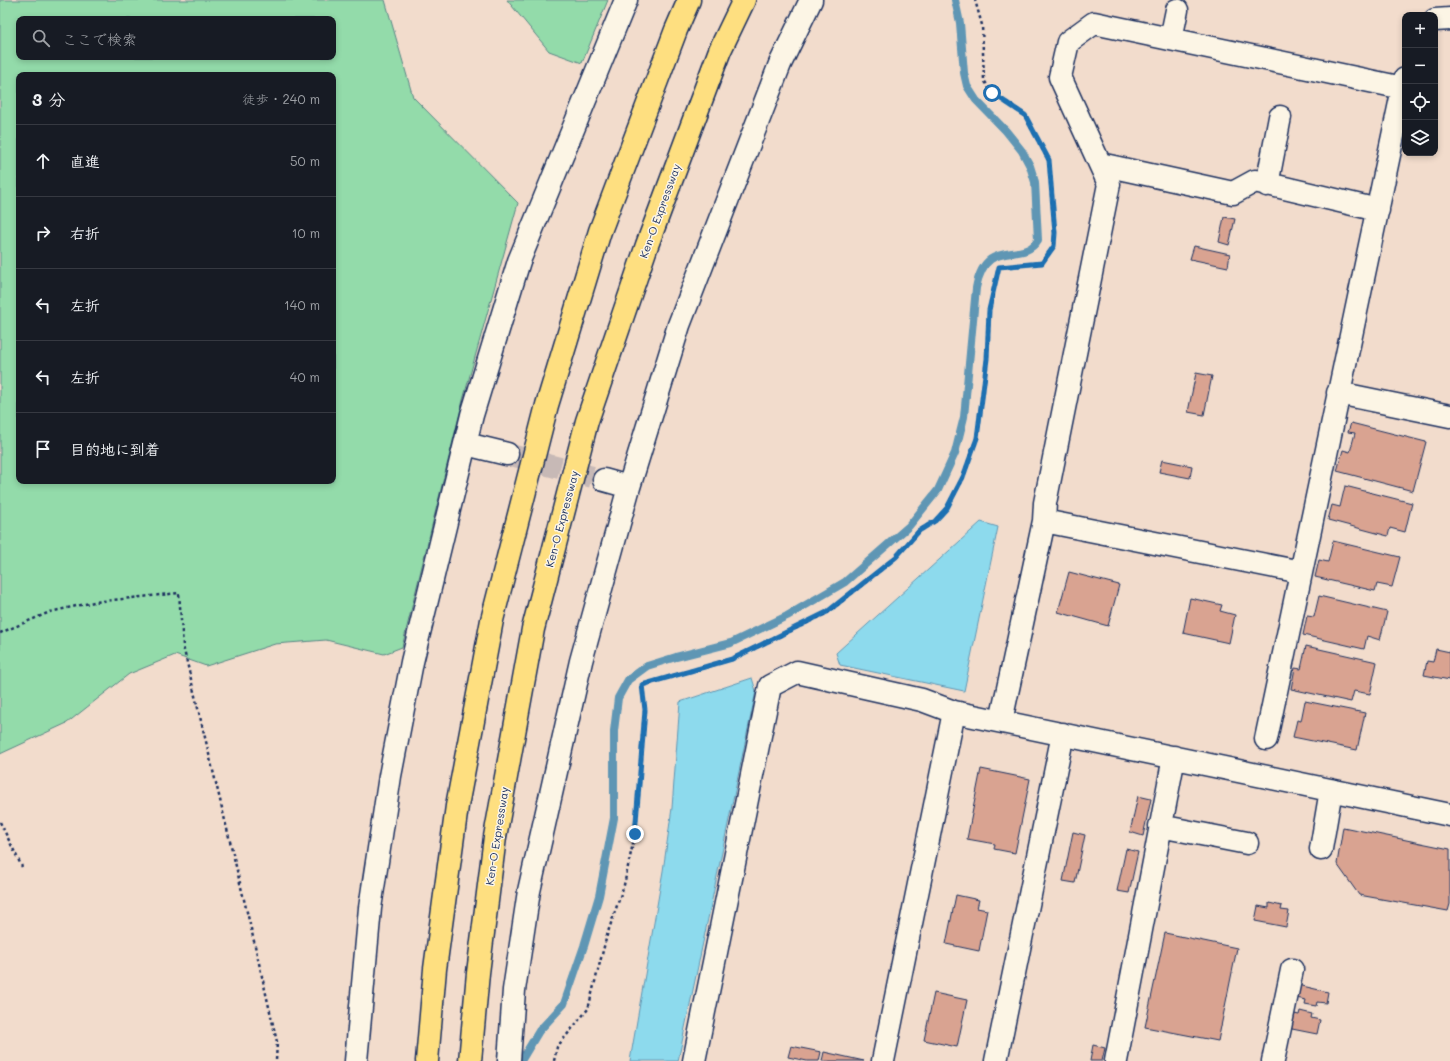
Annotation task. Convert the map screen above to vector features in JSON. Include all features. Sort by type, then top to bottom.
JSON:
[{"type":"highway","points":[[426,1061],[435,969],[457,806],[492,620],[547,405],[598,238],[676,30],[689,0]]},
{"type":"highway","name":"Ken-O Expressway","points":[[470,1061],[478,973],[495,837],[533,629],[587,421],[650,238],[720,50],[744,0]]},
{"type":"street","points":[[356,1061],[370,908],[390,776],[412,662],[472,415],[519,260],[626,0]]},
{"type":"street","points":[[510,1056],[514,990],[529,891],[581,661],[629,487],[679,325],[780,64],[811,0]]},
{"type":"street","points":[[1171,39],[1177,10]]},
{"type":"street","points":[[1438,20],[1450,19]]},
{"type":"street","points":[[1001,721],[1044,521],[1046,495],[1109,184],[1060,77],[1068,42],[1094,23],[1402,83]]},
{"type":"street","points":[[1266,739],[1404,84]]},
{"type":"street","points":[[1267,185],[1280,117]]},
{"type":"street","points":[[1100,164],[1233,193],[1255,181],[1378,210]]},
{"type":"street","points":[[1338,392],[1450,416]]},
{"type":"street","points":[[466,444],[507,454]]},
{"type":"street","points":[[604,480],[629,487]]},
{"type":"street","points":[[1044,521],[1301,572]]},
{"type":"street","points":[[694,1061],[770,686],[797,672],[922,700],[954,712],[1450,815]]},
{"type":"street","points":[[882,1061],[954,712]]},
{"type":"street","points":[[996,1061],[1063,734]]},
{"type":"street","points":[[1116,1061],[1174,757]]},
{"type":"street","points":[[1321,849],[1331,790]]},
{"type":"street","points":[[1160,826],[1247,843]]},
{"type":"street","points":[[1273,1061],[1292,970]]},
{"type":"path","points":[[554,1061],[557,1048],[588,1009],[606,935],[625,878],[635,834],[641,770],[645,710],[642,685],[732,659],[827,612],[896,557],[919,531],[935,521],[947,508],[963,477],[977,438],[987,359],[989,310],[999,267],[1042,263],[1054,246],[1055,233],[1049,160],[1025,115],[992,93],[984,80],[982,25],[975,0]]},
{"type":"path","points":[[0,633],[50,612],[94,602],[179,593],[183,646],[277,1042],[276,1061]]},
{"type":"path","points":[[0,822],[22,868]]},
{"type":"green space","points":[[0,0],[385,0],[413,97],[518,203],[463,400],[402,647],[384,654],[326,640],[275,644],[206,666],[175,655],[129,674],[67,723],[0,754]]},
{"type":"green space","points":[[507,0],[608,0],[582,63],[549,51]]},
{"type":"water","points":[[981,522],[998,527],[964,691],[840,665],[836,653]]},
{"type":"water","points":[[752,678],[756,691],[678,1061],[630,1061],[663,871],[672,808],[680,702]]},
{"type":"building","points":[[1224,217],[1235,219],[1229,245],[1219,242]]},
{"type":"building","points":[[1194,246],[1230,254],[1228,267],[1190,259]]},
{"type":"building","points":[[1196,373],[1212,376],[1204,415],[1188,412]]},
{"type":"building","points":[[1351,423],[1426,442],[1413,491],[1337,471],[1343,450],[1350,452],[1355,433],[1348,432]]},
{"type":"building","points":[[1162,460],[1192,466],[1190,478],[1159,472]]},
{"type":"building","points":[[1345,486],[1412,503],[1405,532],[1390,528],[1388,536],[1328,520],[1332,505],[1340,507]]},
{"type":"building","points":[[1333,541],[1400,557],[1392,587],[1377,584],[1375,591],[1315,577],[1319,560],[1328,562]]},
{"type":"building","points":[[1069,572],[1119,585],[1108,626],[1058,612]]},
{"type":"building","points":[[1319,596],[1387,612],[1380,640],[1367,636],[1364,649],[1303,635],[1307,616],[1314,617]]},
{"type":"building","points":[[1190,598],[1222,605],[1220,611],[1235,615],[1229,643],[1183,633]]},
{"type":"building","points":[[1306,646],[1377,662],[1370,694],[1354,691],[1351,702],[1291,689],[1295,668],[1301,669]]},
{"type":"building","points":[[1436,649],[1450,652],[1450,680],[1424,675],[1427,661],[1433,662]]},
{"type":"building","points":[[1305,701],[1365,713],[1357,750],[1293,737],[1297,720],[1301,721]]},
{"type":"building","points":[[981,769],[1030,779],[1015,853],[994,849],[995,844],[967,839]]},
{"type":"building","points":[[1138,796],[1151,799],[1143,836],[1130,832]]},
{"type":"building","points":[[1343,827],[1450,849],[1450,904],[1448,911],[1359,895],[1337,864]]},
{"type":"building","points":[[1073,832],[1085,835],[1075,883],[1063,881]]},
{"type":"building","points":[[1126,849],[1138,852],[1129,893],[1117,891]]},
{"type":"building","points":[[956,895],[979,900],[977,908],[987,910],[979,951],[946,944]]},
{"type":"building","points":[[1269,903],[1282,906],[1281,910],[1289,911],[1286,927],[1255,921],[1258,906],[1269,908]]},
{"type":"building","points":[[1165,933],[1237,948],[1218,1041],[1145,1027]]},
{"type":"building","points":[[1298,985],[1328,992],[1326,1003],[1317,1002],[1316,1006],[1305,1004],[1306,1000],[1296,998]]},
{"type":"building","points":[[934,993],[967,1000],[957,1047],[924,1040]]},
{"type":"building","points":[[1300,1011],[1312,1014],[1311,1018],[1320,1020],[1317,1034],[1287,1028],[1290,1013],[1299,1015]]},
{"type":"building","points":[[1093,1045],[1105,1048],[1102,1061],[1090,1061]]},
{"type":"building","points":[[791,1046],[821,1052],[819,1061],[807,1061],[788,1057]]},
{"type":"building","points":[[824,1052],[864,1061],[822,1061]]},
{"type":"waterway","points":[[521,1061],[539,1031],[564,1004],[599,896],[614,818],[614,731],[618,698],[628,680],[647,666],[731,643],[787,616],[845,582],[909,526],[938,490],[955,453],[964,417],[976,288],[981,272],[988,262],[996,256],[1023,251],[1031,247],[1038,240],[1035,182],[1030,166],[1022,151],[1006,131],[976,100],[967,86],[964,73],[960,23],[955,0]]},
{"type":"tunnel","points":[[507,454],[604,480]]},
{"type":"route","points":[[635,834],[645,710],[642,685],[732,659],[827,612],[896,557],[919,531],[935,521],[947,508],[963,477],[977,438],[987,359],[989,310],[999,267],[1042,263],[1054,246],[1055,233],[1049,160],[1025,115],[992,93]]}]
